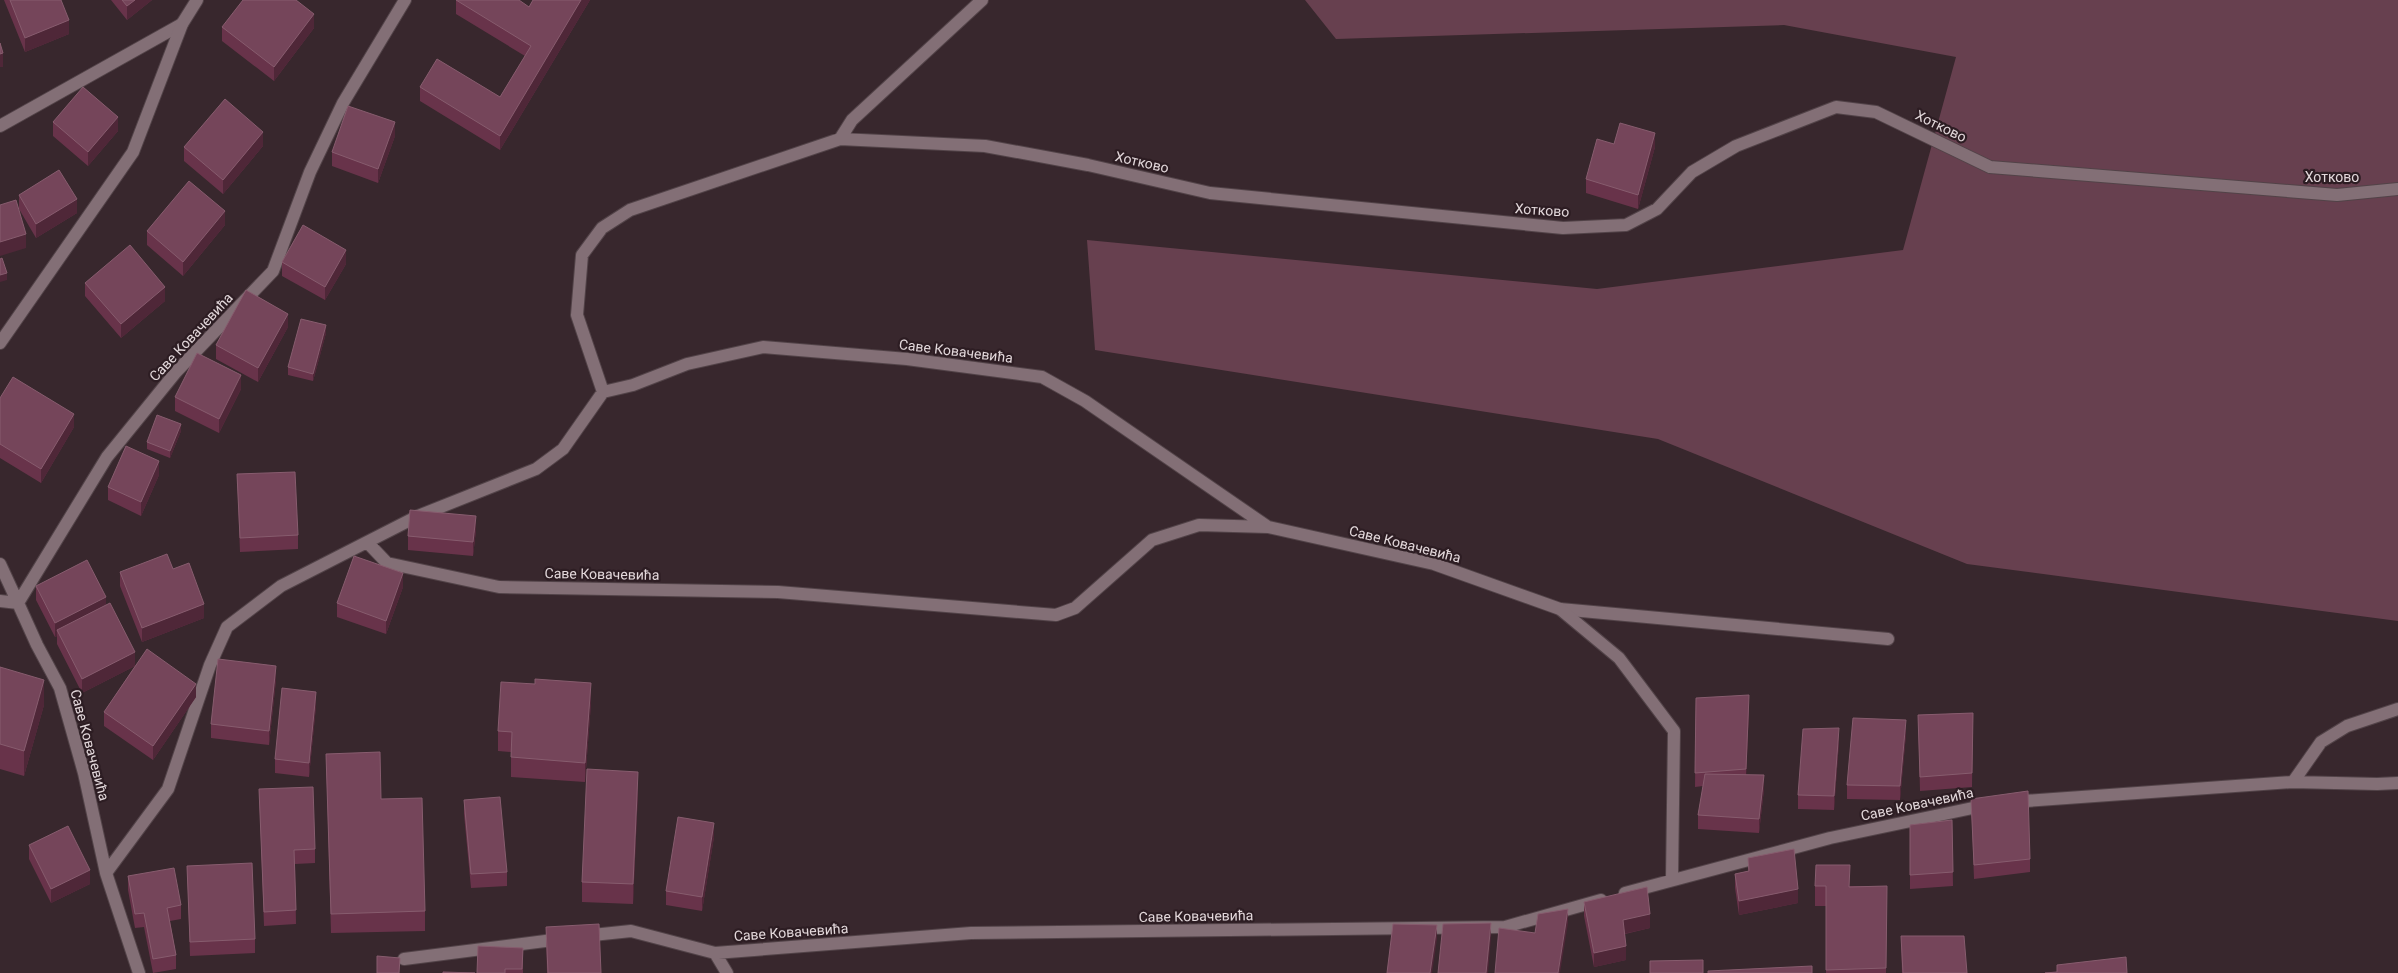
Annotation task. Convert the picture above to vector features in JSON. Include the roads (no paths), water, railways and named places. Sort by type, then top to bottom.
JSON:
[{"type":"street","points":[[0,343],[133,152],[182,24],[197,0]]},
{"type":"street","name":"Саве Ковачевића","points":[[18,603],[107,457],[176,372],[273,271],[310,172],[343,103],[405,0]]},
{"type":"street","points":[[106,873],[168,789],[210,666],[227,627],[281,586],[418,516],[536,469],[563,449],[602,392],[577,315],[582,255],[602,228],[630,210],[840,139],[852,120],[982,0]]},
{"type":"street","points":[[0,126],[182,24]]},
{"type":"street","name":"Хотково","points":[[840,139],[985,146],[1088,165],[1210,193],[1563,228],[1626,225],[1657,209],[1692,172],[1736,146],[1836,107],[1876,112],[1990,167],[2337,195],[2398,188]]},
{"type":"street","name":"Саве Ковачевића","points":[[602,392],[633,385],[687,364],[762,347],[907,359],[1042,377],[1085,401],[1268,526]]},
{"type":"street","name":"Саве Ковачевића","points":[[367,542],[387,563],[499,587],[778,592],[1056,616],[1075,608],[1152,540],[1199,525],[1268,526],[1434,564],[1560,609],[1888,638]]},
{"type":"street","name":"Саве Ковачевића","points":[[0,564],[36,645],[60,688],[84,773],[106,873],[139,973]]},
{"type":"street","points":[[0,601],[18,603]]},
{"type":"street","name":"Саве Ковачевића","points":[[1560,609],[1619,658],[1674,732],[1672,879]]},
{"type":"street","points":[[2293,782],[2321,742],[2347,726],[2398,709]]},
{"type":"street","name":"Саве Ковачевића","points":[[404,959],[631,931],[715,953],[971,934],[1505,927],[1672,879],[1830,838],[1998,802],[2293,782],[2378,784],[2398,782]]},
{"type":"street","points":[[715,953],[728,973]]}]
